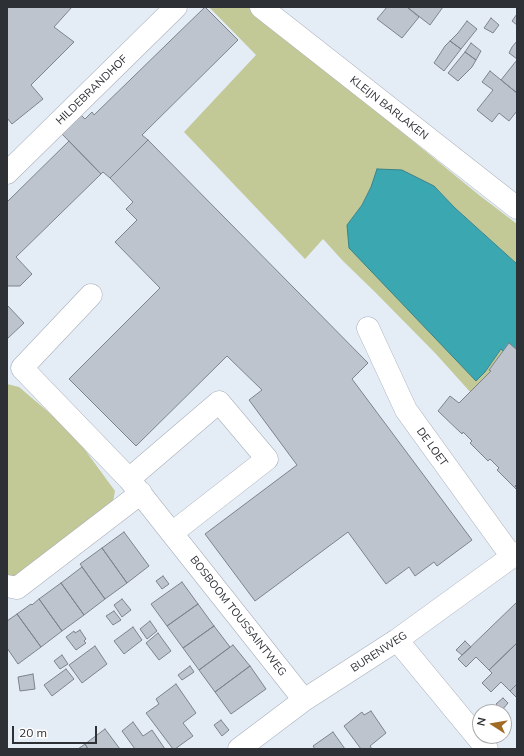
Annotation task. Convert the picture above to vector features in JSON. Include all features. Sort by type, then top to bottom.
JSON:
[{"type":"street","name":"HILDEBRANDHOF","points":[[7,173],[176,7]]},
{"type":"street","name":"KLEIJN BARLAKEN","points":[[261,7],[517,208]]},
{"type":"street","name":"BOSBOOM TOUSSAINTWEG","points":[[91,295],[14,368],[135,486],[304,700]]},
{"type":"street","name":"DE LOET","points":[[368,328],[406,410],[515,555]]},
{"type":"street","points":[[7,586],[17,588],[135,486],[219,402],[267,459],[172,533]]},
{"type":"street","name":"BURENWEG","points":[[239,749],[304,700],[397,640],[515,555]]},
{"type":"street","points":[[397,640],[487,749]]},
{"type":"green space","points":[[209,7],[249,7],[479,195],[517,224],[517,264],[455,208],[434,186],[377,169],[371,187],[362,205],[347,225],[476,381],[485,372],[501,349],[517,366],[517,444],[436,354],[323,239],[305,259],[184,132],[256,55]]},
{"type":"green space","points":[[7,384],[19,387],[72,432],[115,491],[112,507],[12,581],[7,580]]},
{"type":"water","points":[[377,169],[402,170],[434,186],[455,208],[517,264],[517,366],[501,349],[485,372],[476,381],[349,248],[347,225],[362,205],[371,187]]},
{"type":"building","points":[[7,7],[72,7],[54,27],[74,42],[31,85],[43,99],[12,124],[7,118]]},
{"type":"building","points":[[205,7],[238,40],[142,135],[148,140],[110,178],[103,172],[101,174],[60,132],[79,113],[85,119],[92,112],[94,115]]},
{"type":"building","points":[[387,7],[407,7],[419,17],[402,38],[377,19]]},
{"type":"building","points":[[407,7],[443,7],[430,25]]},
{"type":"building","points":[[517,14],[517,25],[512,21]]},
{"type":"building","points":[[491,18],[499,25],[493,33],[484,28]]},
{"type":"building","points":[[467,21],[477,29],[461,49],[450,41]]},
{"type":"building","points":[[450,41],[461,49],[444,71],[434,63]]},
{"type":"building","points":[[517,41],[517,59],[509,53]]},
{"type":"building","points":[[471,43],[481,51],[476,60],[465,52]]},
{"type":"building","points":[[465,52],[476,60],[472,67],[458,81],[448,73]]},
{"type":"building","points":[[517,60],[517,93],[501,80]]},
{"type":"building","points":[[490,71],[517,93],[517,111],[509,121],[499,113],[492,122],[477,110],[493,90],[482,82]]},
{"type":"building","points":[[148,140],[368,363],[352,379],[472,540],[437,566],[434,562],[415,576],[409,567],[386,584],[348,532],[255,601],[205,534],[297,465],[249,400],[262,390],[227,356],[136,446],[69,379],[160,288],[115,242],[137,220],[126,209],[133,202],[110,178]]},
{"type":"building","points":[[69,141],[101,174],[16,257],[32,274],[20,286],[7,286],[7,202]]},
{"type":"building","points":[[7,305],[24,323],[7,339]]},
{"type":"building","points":[[509,343],[517,350],[517,484],[515,486],[517,490],[497,470],[499,468],[490,459],[488,461],[470,443],[472,441],[463,432],[462,434],[438,411],[450,396],[459,403],[491,371],[489,370]]},
{"type":"building","points":[[124,532],[149,566],[127,583],[102,548]]},
{"type":"building","points":[[102,548],[127,583],[105,599],[80,564]]},
{"type":"building","points":[[82,567],[105,599],[84,615],[61,583]]},
{"type":"building","points":[[163,576],[169,584],[162,589],[156,581]]},
{"type":"building","points":[[182,582],[198,604],[167,626],[151,604]]},
{"type":"building","points":[[61,583],[84,615],[62,631],[39,599]]},
{"type":"building","points":[[39,599],[62,631],[41,647],[17,614]]},
{"type":"building","points":[[122,599],[131,610],[122,617],[114,605]]},
{"type":"building","points":[[517,602],[517,643],[489,670],[476,657],[466,667],[458,659]]},
{"type":"building","points":[[198,604],[214,626],[183,648],[167,626]]},
{"type":"building","points":[[114,611],[121,620],[113,625],[106,616]]},
{"type":"building","points":[[17,614],[41,647],[18,664],[7,648],[7,621]]},
{"type":"building","points":[[150,621],[157,631],[147,639],[140,629]]},
{"type":"building","points":[[214,626],[230,647],[199,670],[183,648]]},
{"type":"building","points":[[133,627],[142,640],[124,654],[114,641]]},
{"type":"building","points":[[80,630],[86,639],[84,641],[86,643],[76,650],[66,637],[74,631],[75,633]]},
{"type":"building","points":[[158,633],[171,651],[159,660],[146,643]]},
{"type":"building","points":[[465,641],[471,647],[462,655],[456,650]]},
{"type":"building","points":[[517,643],[517,684],[510,691],[501,682],[491,692],[482,683],[492,673],[489,670]]},
{"type":"building","points":[[233,645],[250,666],[215,692],[199,670]]},
{"type":"building","points":[[95,646],[107,664],[82,683],[69,665]]},
{"type":"building","points":[[62,655],[68,664],[60,669],[54,661]]},
{"type":"building","points":[[190,666],[194,672],[182,680],[178,675]]},
{"type":"building","points":[[250,666],[266,689],[231,714],[215,692]]},
{"type":"building","points":[[66,669],[74,679],[52,696],[44,685]]},
{"type":"building","points":[[33,674],[35,689],[20,691],[18,677]]},
{"type":"building","points":[[176,684],[196,713],[183,723],[193,736],[173,749],[146,713],[159,704],[156,699]]},
{"type":"building","points":[[517,684],[517,698],[510,691]]},
{"type":"building","points":[[503,698],[508,703],[507,704],[496,704]]},
{"type":"building","points":[[371,711],[386,733],[370,746],[372,749],[361,749],[344,726],[362,712],[364,715]]},
{"type":"building","points":[[221,720],[229,730],[222,736],[214,725]]},
{"type":"building","points":[[133,722],[143,736],[152,730],[165,749],[135,749],[122,731]]},
{"type":"building","points":[[105,729],[120,749],[88,749],[85,744]]},
{"type":"building","points":[[333,732],[345,749],[315,749],[313,746]]},
{"type":"building","points":[[85,744],[88,749],[78,749]]}]
